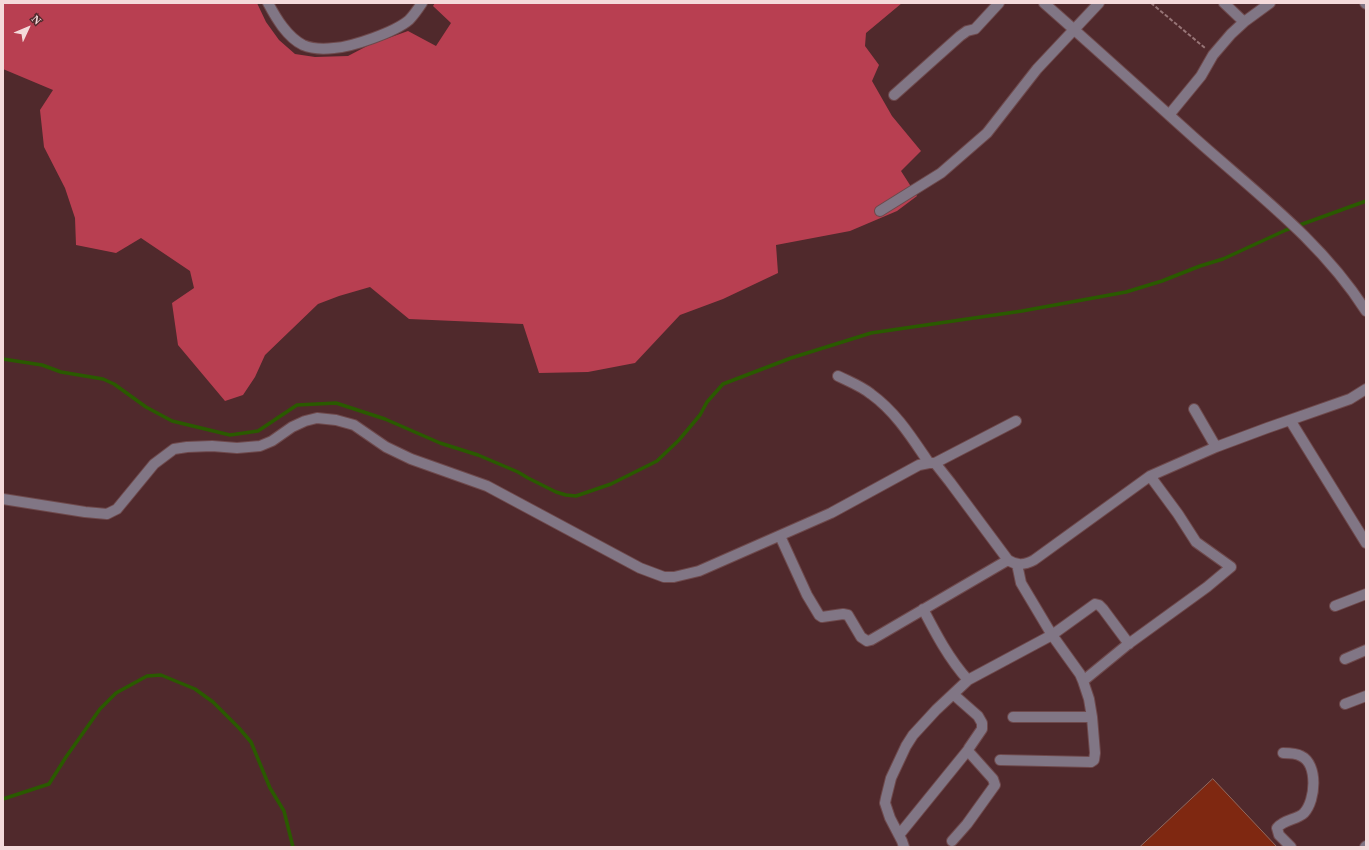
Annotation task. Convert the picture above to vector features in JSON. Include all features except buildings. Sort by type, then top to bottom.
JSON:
[{"type":"street","points":[[268,3],[279,23],[292,36],[303,44],[317,48],[334,48],[357,43],[388,32],[408,21],[422,3]]},
{"type":"street","points":[[894,95],[960,36],[967,31],[975,29],[1000,3]]},
{"type":"street","points":[[1044,3],[1189,133],[1297,227],[1354,292],[1366,311]]},
{"type":"street","points":[[880,211],[941,173],[986,133],[1036,69],[1100,3]]},
{"type":"street","points":[[1224,3],[1244,22]]},
{"type":"street","points":[[1169,114],[1201,76],[1213,55],[1231,34],[1244,22],[1270,3]]},
{"type":"street","points":[[838,376],[872,394],[898,419],[932,463],[950,482],[1013,562],[1020,583],[1052,635],[1080,674],[1083,681],[1089,699],[1092,716],[1095,753],[1094,760],[1091,762],[1000,760]]},
{"type":"street","points":[[780,536],[810,600],[819,615],[822,617],[843,614],[848,615],[861,637],[867,641],[871,640],[923,609],[1013,562],[1029,562],[1034,560],[1150,476],[1216,447],[1350,399],[1366,389]]},
{"type":"street","points":[[1194,409],[1216,447]]},
{"type":"street","points":[[3,499],[84,512],[107,514],[117,509],[154,464],[174,449],[212,446],[237,448],[260,446],[272,441],[292,427],[305,421],[317,418],[336,420],[354,425],[392,450],[411,459],[487,486],[640,568],[664,577],[674,577],[700,571],[831,513],[919,465],[932,463],[1016,422]]},
{"type":"street","points":[[1290,420],[1366,543]]},
{"type":"street","points":[[1083,681],[1129,644],[1201,592],[1231,567],[1196,542],[1178,514],[1150,476]]},
{"type":"street","points":[[1335,606],[1366,594]]},
{"type":"street","points":[[904,847],[893,826],[885,803],[890,778],[913,735],[936,710],[968,680],[1052,635],[1095,604],[1099,605],[1103,609],[1129,644]]},
{"type":"street","points":[[923,609],[951,659],[968,680]]},
{"type":"street","points":[[1345,659],[1366,650]]},
{"type":"street","points":[[899,835],[968,750],[982,729],[982,723],[978,716],[953,694]]},
{"type":"street","points":[[1345,704],[1366,696]]},
{"type":"street","points":[[1013,717],[1092,716]]},
{"type":"street","points":[[952,841],[967,824],[995,785],[993,779],[969,753],[968,750]]},
{"type":"street","points":[[1283,753],[1295,754],[1304,758],[1309,766],[1314,783],[1314,793],[1311,803],[1303,813],[1277,828],[1279,835],[1291,847]]},
{"type":"path","points":[[1150,3],[1213,55]]},
{"type":"shaded area","points":[[3,3],[257,3],[266,22],[279,40],[295,54],[315,57],[348,56],[369,45],[408,31],[436,46],[451,23],[433,6],[435,3],[902,3],[866,33],[865,46],[879,65],[872,81],[892,116],[921,151],[901,171],[917,196],[897,211],[850,231],[776,245],[778,273],[723,299],[680,315],[635,363],[588,372],[539,373],[523,324],[409,319],[370,287],[318,304],[265,355],[255,377],[243,395],[225,401],[178,345],[172,303],[194,288],[190,271],[141,238],[116,253],[76,245],[75,218],[65,188],[44,147],[40,110],[53,90],[3,69]]},
{"type":"waterway","points":[[3,359],[42,365],[61,372],[103,379],[114,384],[146,407],[172,421],[230,435],[258,431],[297,405],[336,403],[385,419],[440,443],[478,455],[518,472],[556,492],[576,496],[611,484],[657,461],[679,440],[700,415],[707,402],[723,384],[791,358],[871,333],[1022,311],[1126,292],[1223,259],[1286,230],[1366,201]]},
{"type":"waterway","points":[[3,799],[49,784],[100,709],[116,693],[147,676],[161,675],[195,689],[213,702],[251,742],[270,788],[284,811],[293,847]]}]
